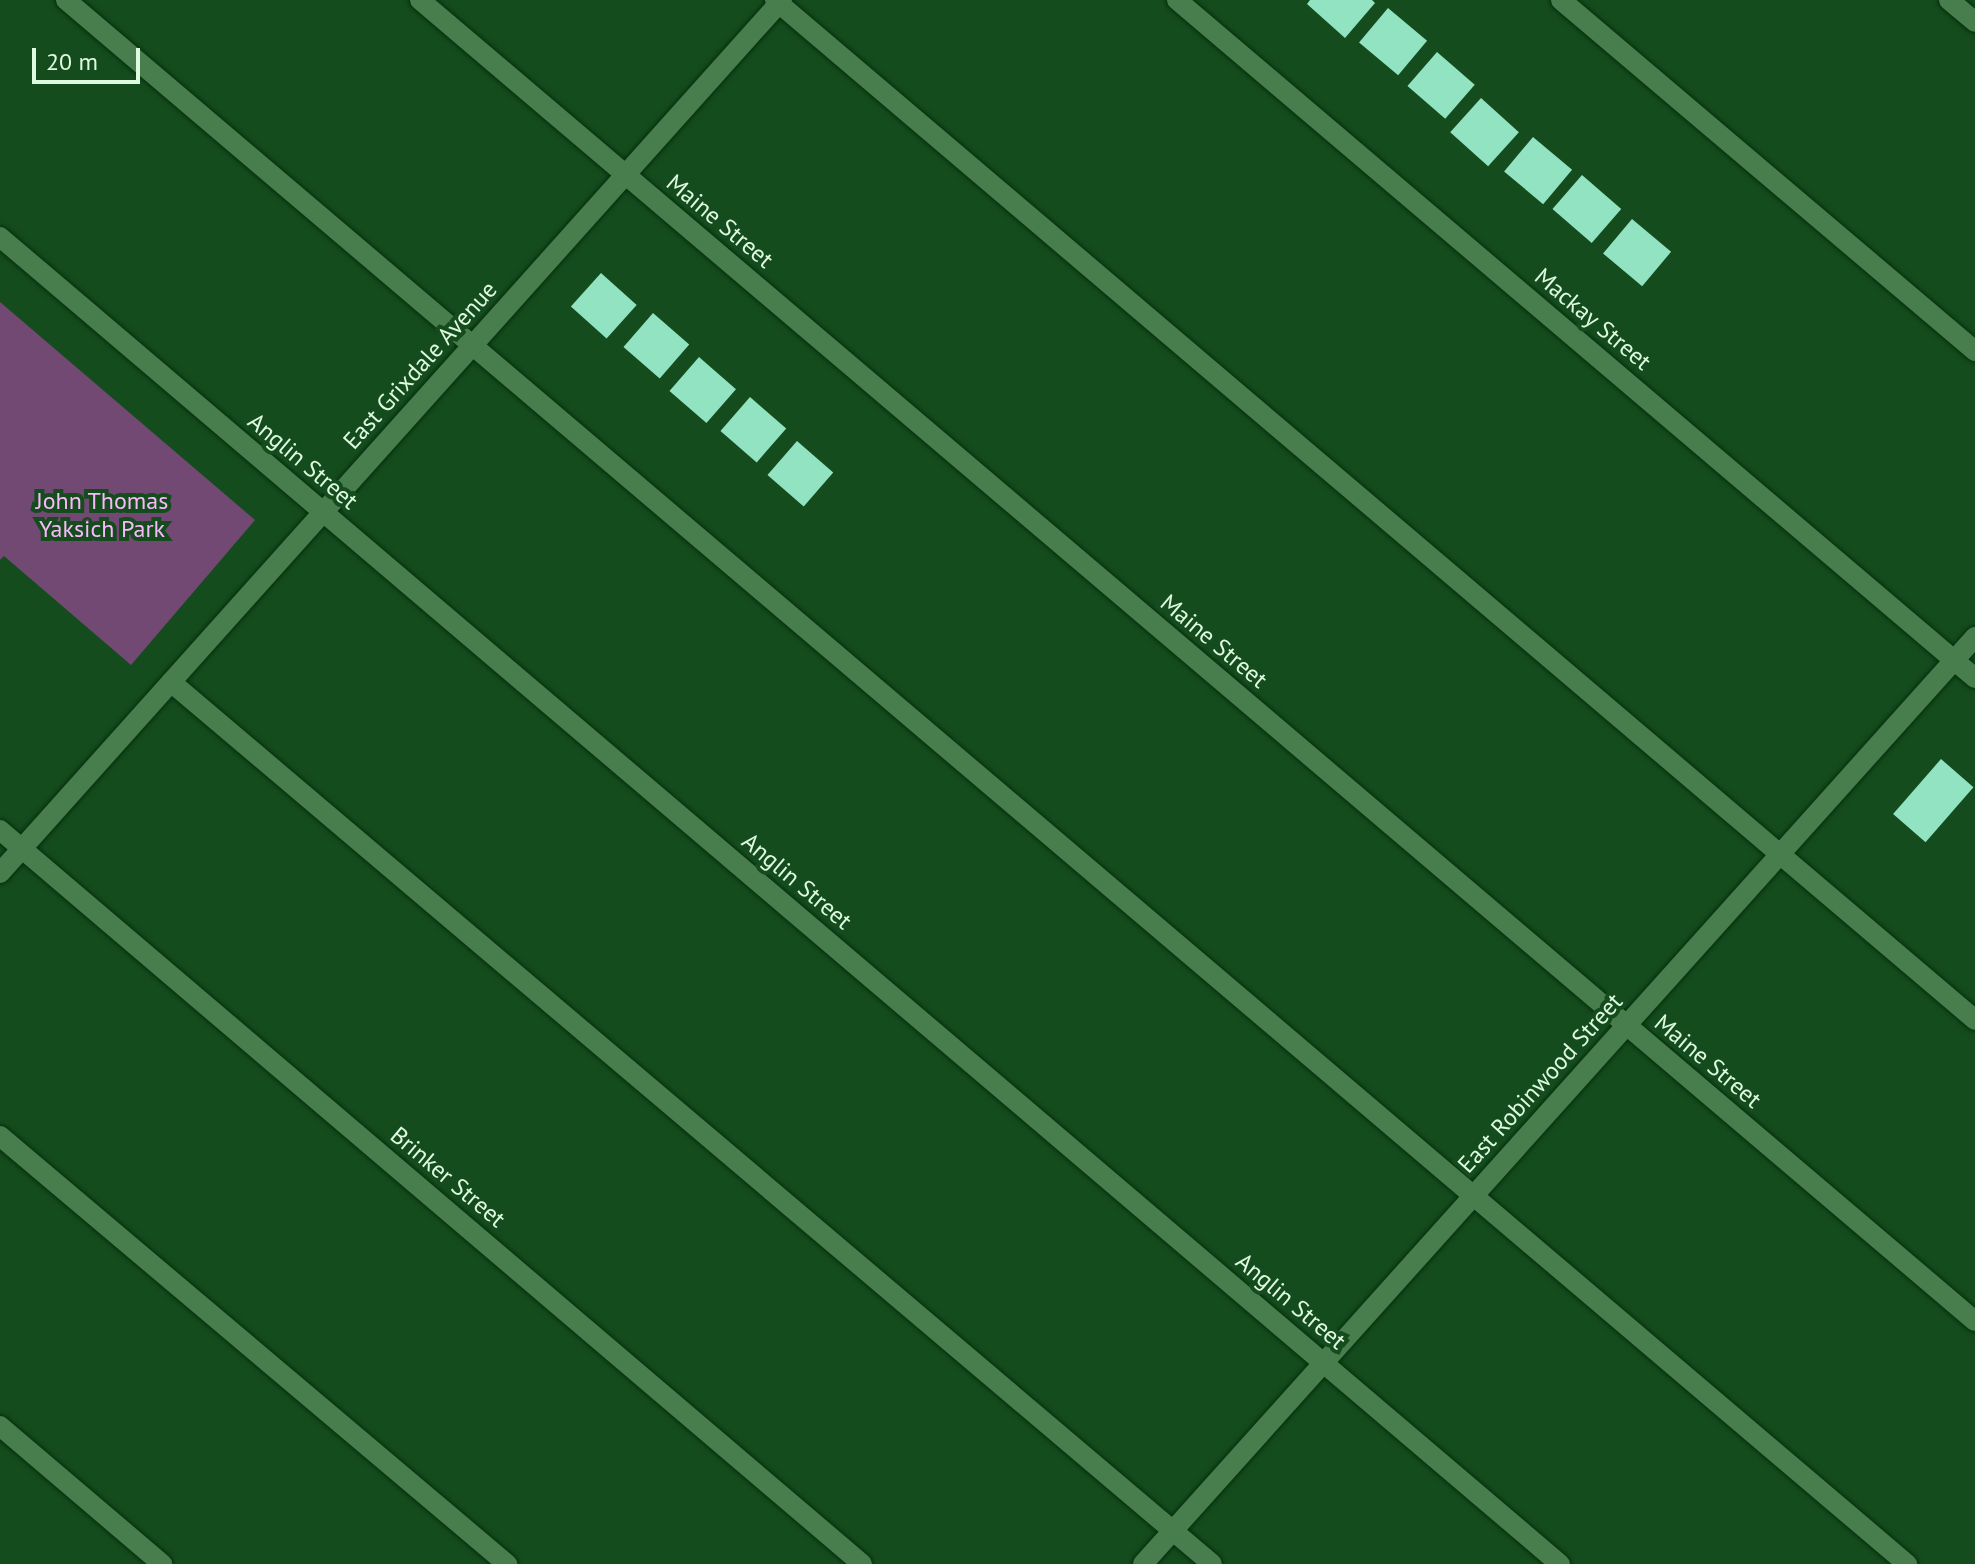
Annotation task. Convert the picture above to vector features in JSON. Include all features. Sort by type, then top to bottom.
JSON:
[{"type":"street","points":[[66,0],[1907,1564]]},
{"type":"street","name":"Maine Street","points":[[420,0],[1975,1321]]},
{"type":"street","name":"Mackay Street","points":[[1177,0],[1975,678]]},
{"type":"street","points":[[1561,0],[1975,351]]},
{"type":"street","points":[[1949,0],[1975,22]]},
{"type":"street","points":[[778,1],[1975,1020]]},
{"type":"street","name":"East Grixdale Avenue","points":[[0,873],[778,1]]},
{"type":"street","name":"Anglin Street","points":[[0,237],[1560,1564]]},
{"type":"street","name":"East Robinwood Street","points":[[1143,1564],[1975,637]]},
{"type":"street","points":[[171,682],[1212,1564]]},
{"type":"street","name":"Brinker Street","points":[[0,830],[862,1564]]},
{"type":"street","points":[[0,1136],[507,1564]]},
{"type":"street","points":[[0,1426],[162,1564]]},
{"type":"green space","name":"John Thomas Yaksich Park","points":[[0,302],[255,520],[131,665],[4,556],[0,560]]},
{"type":"building","points":[[1310,0],[1372,0],[1375,3],[1345,38],[1307,4]]},
{"type":"building","points":[[1388,8],[1427,41],[1398,75],[1359,42]]},
{"type":"building","points":[[1437,52],[1475,85],[1445,119],[1407,86]]},
{"type":"building","points":[[1481,98],[1519,132],[1488,166],[1450,132]]},
{"type":"building","points":[[1533,137],[1572,170],[1543,204],[1504,171]]},
{"type":"building","points":[[1582,175],[1621,209],[1592,243],[1552,209]]},
{"type":"building","points":[[1632,219],[1671,252],[1642,286],[1603,253]]},
{"type":"building","points":[[601,273],[637,305],[607,339],[571,306]]},
{"type":"building","points":[[653,313],[689,344],[660,378],[623,347]]},
{"type":"building","points":[[699,357],[736,389],[706,423],[669,391]]},
{"type":"building","points":[[750,397],[786,428],[757,462],[720,431]]},
{"type":"building","points":[[797,441],[833,472],[804,506],[767,475]]},
{"type":"building","points":[[1941,759],[1973,787],[1926,842],[1893,814]]}]
